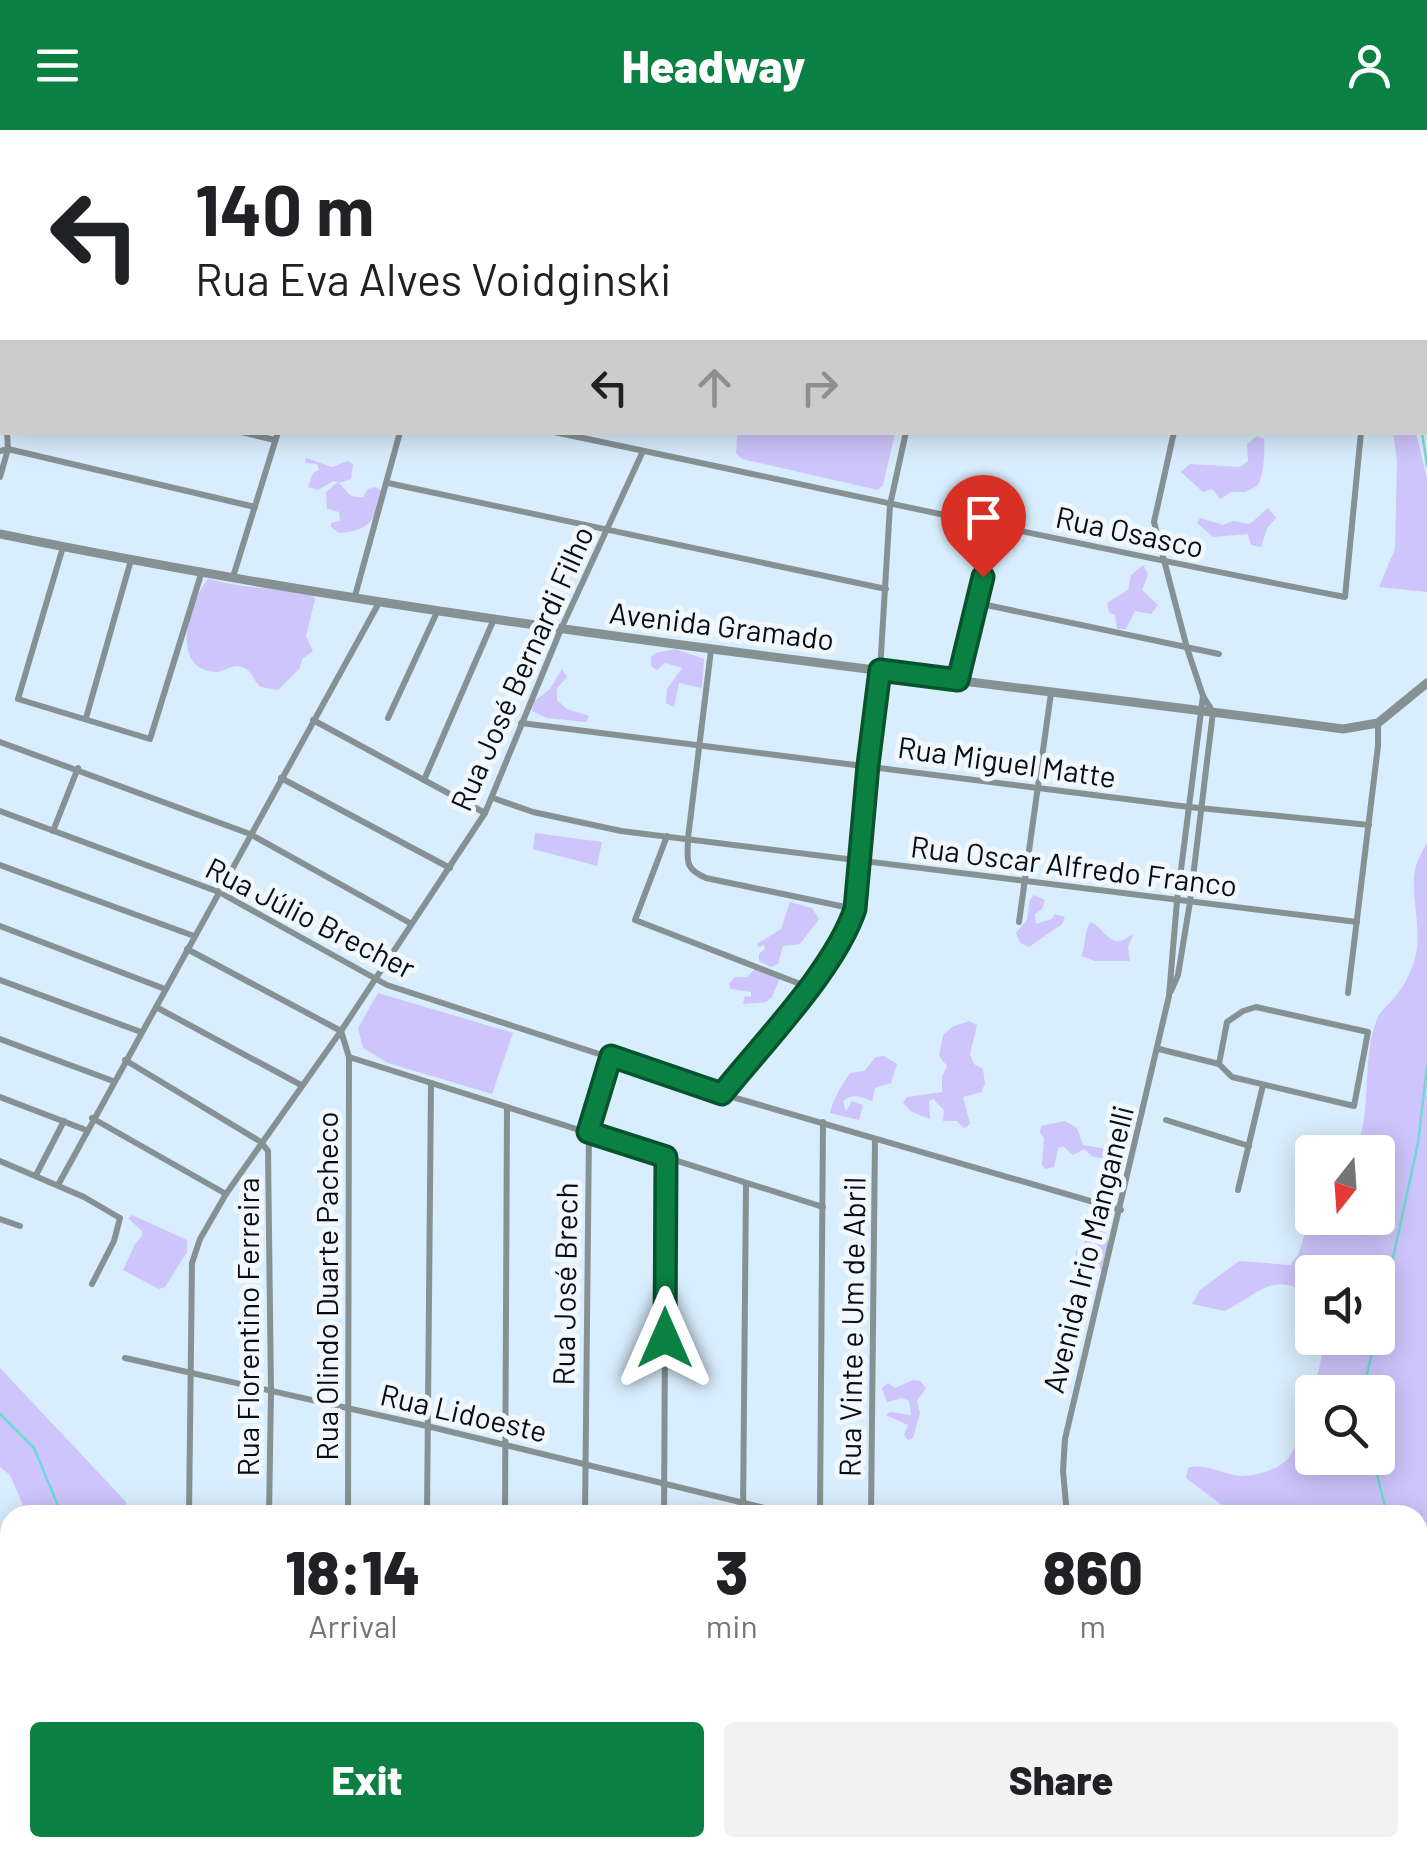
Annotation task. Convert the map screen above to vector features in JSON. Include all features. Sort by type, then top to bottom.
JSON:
[{"type":"street","points":[[0,476],[10,435]]},
{"type":"street","points":[[355,596],[399,435]]},
{"type":"street","name":"Rua Osasco","points":[[568,435],[890,506],[1344,597],[1361,435]]},
{"type":"street","points":[[722,1094],[808,987],[848,930],[855,909],[880,670],[890,506],[905,435]]},
{"type":"street","points":[[1173,435],[1154,522],[1187,648],[1212,712]]},
{"type":"street","points":[[233,577],[276,436]]},
{"type":"street","points":[[4,450],[255,506]]},
{"type":"street","name":"Rua José Bernardi Filho","points":[[189,1505],[192,1263],[200,1239],[226,1194],[341,1031],[485,812],[561,629],[643,451]]},
{"type":"street","points":[[388,482],[886,589]]},
{"type":"street","points":[[958,680],[995,525]]},
{"type":"street","name":"Avenida Gramado","points":[[0,534],[233,577],[711,650],[1342,730],[1378,723]]},
{"type":"street","points":[[62,547],[18,700],[150,740],[202,571]]},
{"type":"street","points":[[86,718],[131,560]]},
{"type":"street","points":[[58,1184],[381,600]]},
{"type":"street","points":[[977,604],[1219,654]]},
{"type":"street","points":[[388,718],[438,610]]},
{"type":"street","points":[[424,780],[494,618]]},
{"type":"street","points":[[711,650],[688,866],[706,878],[855,909]]},
{"type":"street","points":[[1348,993],[1378,723],[1427,683]]},
{"type":"street","points":[[1019,922],[1051,693]]},
{"type":"street","name":"Avenida Irio Manganelli","points":[[1067,1505],[1065,1438],[1170,996],[1177,901],[1203,696]]},
{"type":"street","name":"Avenida Irio Manganelli","points":[[1170,996],[1178,974],[1204,808],[1212,712]]},
{"type":"street","points":[[313,720],[485,812]]},
{"type":"street","name":"Rua Miguel Matte","points":[[521,723],[1188,807],[1369,825]]},
{"type":"street","points":[[0,742],[250,834],[410,924]]},
{"type":"street","points":[[53,831],[78,768]]},
{"type":"street","points":[[281,778],[450,868]]},
{"type":"street","name":"Rua Oscar Alfredo Franco","points":[[492,798],[576,822],[667,836],[1357,922]]},
{"type":"street","name":"Rua Júlio Brecher","points":[[0,811],[220,892],[402,991],[722,1094],[1121,1210]]},
{"type":"street","points":[[667,836],[635,920],[808,987]]},
{"type":"street","points":[[0,865],[194,936]]},
{"type":"street","points":[[0,926],[164,989]]},
{"type":"street","points":[[187,950],[341,1031]]},
{"type":"street","points":[[0,980],[141,1032]]},
{"type":"street","points":[[1159,1049],[1220,1064],[1232,1077],[1354,1106],[1368,1032],[1256,1007],[1228,1022],[1220,1064]]},
{"type":"street","points":[[156,1008],[301,1086]]},
{"type":"street","name":"Rua Olindo Duarte Pacheco","points":[[341,1031],[349,1057],[348,1505]]},
{"type":"street","points":[[0,1039],[113,1081]]},
{"type":"street","name":"Rua José Brech","points":[[585,1505],[588,1132],[611,1056]]},
{"type":"street","points":[[349,1057],[823,1206]]},
{"type":"street","points":[[124,1060],[261,1142]]},
{"type":"street","points":[[426,1505],[430,1083]]},
{"type":"street","points":[[1238,1190],[1263,1085]]},
{"type":"street","points":[[0,1097],[86,1130]]},
{"type":"street","points":[[506,1505],[508,1107]]},
{"type":"street","points":[[92,1118],[226,1194]]},
{"type":"street","points":[[1166,1120],[1249,1146]]},
{"type":"street","points":[[36,1175],[64,1121]]},
{"type":"street","points":[[820,1505],[823,1122]]},
{"type":"street","name":"Rua Vinte e Um de Abril","points":[[872,1505],[875,1139]]},
{"type":"street","name":"Rua Florentino Ferreira","points":[[261,1142],[270,1159],[269,1505]]},
{"type":"street","points":[[664,1505],[666,1157]]},
{"type":"street","points":[[0,1161],[58,1184],[120,1218],[114,1240],[92,1284]]},
{"type":"street","points":[[742,1503],[746,1184]]},
{"type":"street","points":[[0,1220],[20,1226]]},
{"type":"street","name":"Rua Lidoeste","points":[[124,1358],[427,1426],[750,1505]]},
{"type":"shaded area","points":[[737,435],[895,435],[883,485],[878,490],[742,459],[736,453]]},
{"type":"shaded area","points":[[1393,435],[1416,435],[1427,478],[1427,592],[1379,587],[1395,549],[1397,461]]},
{"type":"shaded area","points":[[1257,436],[1264,439],[1263,471],[1257,486],[1245,492],[1231,492],[1220,499],[1212,489],[1203,492],[1181,472],[1190,464],[1240,467],[1248,461],[1247,444]]},
{"type":"shaded area","points":[[306,458],[332,467],[348,461],[353,464],[351,479],[339,483],[351,495],[363,497],[368,489],[376,487],[383,492],[370,522],[339,533],[331,527],[331,523],[340,521],[339,512],[327,509],[326,492],[338,482],[318,490],[308,487],[313,473],[319,470],[317,464],[305,463]]},
{"type":"shaded area","points":[[1268,508],[1276,518],[1267,528],[1261,547],[1251,545],[1248,534],[1213,537],[1197,523],[1200,518],[1223,525],[1233,521],[1250,524]]},
{"type":"shaded area","points":[[1143,565],[1148,574],[1142,590],[1158,605],[1151,614],[1135,611],[1126,629],[1117,629],[1115,615],[1109,612],[1107,603],[1128,590],[1131,575]]},
{"type":"shaded area","points":[[208,579],[260,588],[311,590],[315,599],[306,636],[313,651],[278,690],[261,687],[242,667],[215,672],[200,668],[192,659],[187,647],[190,617]]},
{"type":"shaded area","points":[[675,649],[704,659],[702,688],[679,683],[674,707],[666,703],[667,689],[682,668],[665,663],[657,670],[651,666],[651,657]]},
{"type":"shaded area","points":[[562,669],[567,677],[557,688],[557,700],[567,709],[589,716],[586,722],[547,718],[532,711],[533,702],[550,689]]},
{"type":"shaded area","points":[[535,833],[602,842],[597,866],[533,849]]},
{"type":"shaded area","points":[[1427,842],[1427,1505],[1222,1505],[1186,1478],[1188,1468],[1241,1476],[1261,1473],[1281,1465],[1295,1447],[1295,1475],[1395,1475],[1395,1375],[1317,1375],[1321,1355],[1395,1355],[1395,1255],[1298,1255],[1305,1235],[1395,1235],[1395,1135],[1360,1135],[1376,1022],[1402,987],[1416,955],[1414,879]]},
{"type":"shaded area","points":[[1034,895],[1045,900],[1035,914],[1036,924],[1052,919],[1055,914],[1065,917],[1062,924],[1029,947],[1020,943],[1016,933],[1027,920]]},
{"type":"shaded area","points":[[790,902],[812,908],[819,919],[800,944],[783,946],[778,964],[771,967],[759,961],[759,954],[765,949],[757,944],[781,929]]},
{"type":"shaded area","points":[[1091,922],[1116,941],[1133,935],[1128,947],[1130,961],[1095,961],[1081,956]]},
{"type":"shaded area","points":[[755,969],[780,978],[766,1002],[743,1004],[751,992],[731,989],[729,984],[735,977],[747,977]]},
{"type":"shaded area","points":[[378,993],[513,1033],[492,1094],[388,1063],[363,1048],[358,1028]]},
{"type":"shaded area","points":[[969,1021],[977,1025],[970,1054],[974,1064],[983,1069],[985,1084],[981,1092],[963,1097],[970,1124],[964,1128],[957,1121],[943,1121],[944,1110],[933,1099],[929,1101],[930,1119],[912,1112],[903,1103],[907,1097],[942,1092],[947,1066],[939,1056],[943,1035]]},
{"type":"shaded area","points":[[884,1056],[897,1064],[891,1083],[875,1088],[872,1101],[854,1096],[843,1102],[846,1111],[852,1101],[863,1105],[859,1120],[830,1113],[850,1073],[864,1071],[876,1057]]},
{"type":"shaded area","points":[[1065,1121],[1077,1128],[1083,1145],[1119,1151],[1120,1157],[1093,1157],[1084,1149],[1073,1155],[1063,1146],[1058,1148],[1054,1167],[1045,1169],[1041,1126]]},
{"type":"shaded area","points":[[1098,1211],[1111,1217],[1104,1229],[1109,1243],[1103,1270],[1077,1264],[1076,1251],[1090,1238],[1091,1218]]},
{"type":"shaded area","points":[[132,1215],[187,1240],[187,1252],[165,1287],[159,1289],[123,1270],[142,1236],[142,1231],[128,1218]]},
{"type":"shaded area","points":[[1295,1259],[1295,1288],[1277,1284],[1267,1287],[1225,1311],[1192,1304],[1200,1290],[1239,1261],[1290,1265]]},
{"type":"shaded area","points":[[0,1368],[126,1505],[23,1505],[10,1475],[0,1467]]},
{"type":"shaded area","points":[[913,1380],[926,1388],[917,1401],[920,1413],[913,1438],[908,1440],[904,1435],[908,1425],[886,1415],[911,1415],[909,1401],[902,1398],[887,1402],[882,1388],[888,1383],[895,1388]]},
{"type":"waterway","points":[[1422,435],[1427,466]]},
{"type":"waterway","points":[[1394,1255],[1418,1143],[1427,1067]]},
{"type":"waterway","points":[[1367,1375],[1371,1355]]},
{"type":"waterway","points":[[0,1414],[34,1448],[58,1505]]},
{"type":"waterway","points":[[1377,1475],[1385,1505]]},
{"type":"route","points":[[665,1338],[666,1157],[588,1132],[611,1056],[722,1094],[808,987],[848,930],[855,909],[880,670],[958,680],[983,577]]}]
